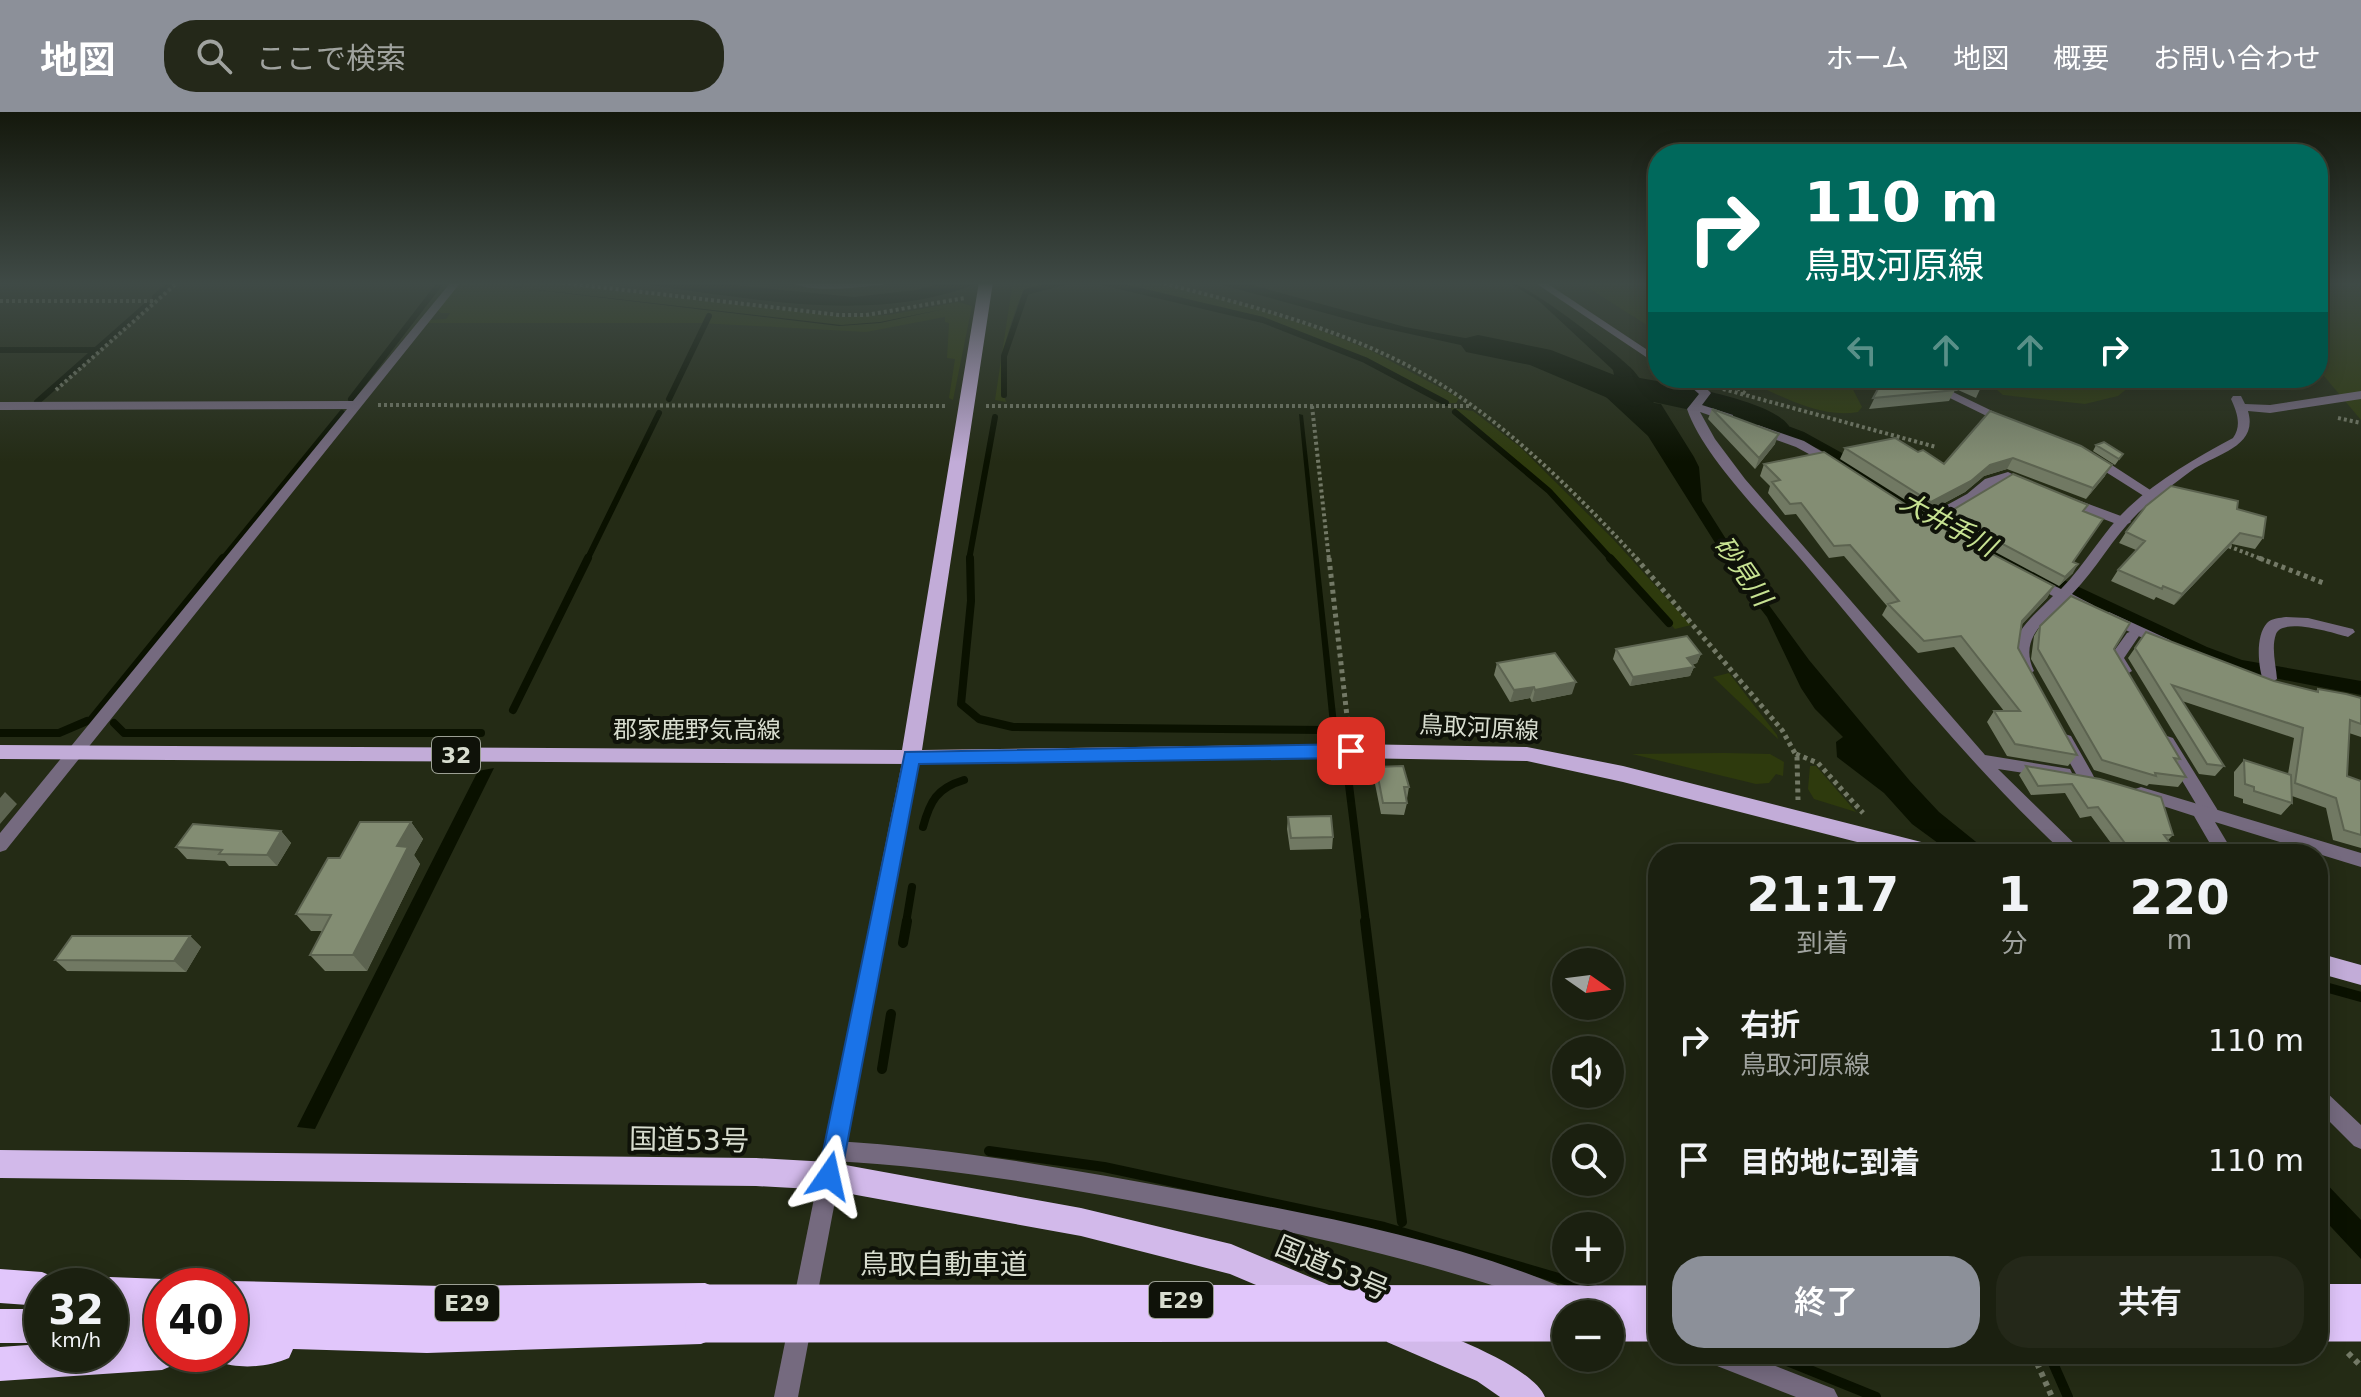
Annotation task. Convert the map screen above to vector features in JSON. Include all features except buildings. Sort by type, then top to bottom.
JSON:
[{"type":"highway","name":"国道53号","points":[[0,1164],[756,1172],[832,1163],[1231,1259],[1488,1370],[1529,1397]]},
{"type":"highway","points":[[0,1286],[24,1289]]},
{"type":"highway","points":[[0,1293],[24,1292]]},
{"type":"highway","name":"鳥取自動車道","points":[[248,1298],[703,1314],[1552,1326]]},
{"type":"highway","name":"鳥取自動車道","points":[[248,1331],[427,1336],[703,1314],[1648,1301]]},
{"type":"highway","points":[[2328,1301],[2361,1301]]},
{"type":"highway","points":[[0,1326],[24,1326]]},
{"type":"highway","points":[[1624,1326],[1648,1326]]},
{"type":"highway","points":[[2328,1326],[2361,1326]]},
{"type":"highway","points":[[248,1348],[427,1336]]},
{"type":"highway","points":[[0,1364],[144,1354]]},
{"type":"main road","points":[[911,757],[977,342]]},
{"type":"main road","name":"鳥取河原線","points":[[911,757],[1351,751],[1527,754],[1623,774],[1901,844]]},
{"type":"main road","name":"郡家鹿野気高線","points":[[0,752],[911,757]]},
{"type":"main road","points":[[2328,966],[2361,975]]},
{"type":"street","points":[[0,845],[407,342]]},
{"type":"street","points":[[1628,342],[1648,355]]},
{"type":"street","points":[[1937,388],[2023,428]]},
{"type":"street","points":[[1844,469],[1697,393],[1693,409],[1701,427],[1737,478],[1884,653],[1979,760],[2021,806],[2065,844]]},
{"type":"street","points":[[2037,691],[2021,660],[2024,634],[2067,591],[2124,522],[2152,495],[2190,466],[2237,441],[2245,425],[2239,403],[2270,409],[2361,395]]},
{"type":"street","points":[[0,406],[356,405]]},
{"type":"street","points":[[2077,450],[2152,495]]},
{"type":"street","points":[[1943,534],[1917,518],[1972,497],[1990,482],[2008,476],[2037,487]]},
{"type":"street","points":[[2051,493],[2124,522]]},
{"type":"street","points":[[2021,574],[2067,591],[2182,651]]},
{"type":"street","points":[[2270,679],[2269,635],[2276,624],[2286,621],[2348,632]]},
{"type":"street","points":[[2132,636],[2116,658],[2132,684]]},
{"type":"street","points":[[2156,723],[2220,844]]},
{"type":"street","points":[[2058,728],[2086,777]]},
{"type":"street","points":[[786,1397],[911,757]]},
{"type":"street","points":[[1979,760],[2086,777],[2309,844]]},
{"type":"street","points":[[2328,850],[2361,860]]},
{"type":"street","points":[[2328,1107],[2361,1139]]},
{"type":"street","points":[[832,1163],[939,1157],[1326,1227],[1500,1275],[1568,1300]]},
{"type":"street","points":[[1624,1321],[1648,1329]]},
{"type":"street","points":[[1741,1364],[1826,1397]]},
{"type":"path","points":[[37,406],[110,342]]},
{"type":"path","points":[[1352,342],[1426,376],[1461,397],[1558,477],[1621,542],[1691,620],[1775,723],[1796,754],[1799,818]]},
{"type":"path","points":[[1737,388],[1753,399]]},
{"type":"path","points":[[1697,393],[1784,403],[1854,426],[1936,447]]},
{"type":"path","points":[[356,405],[1469,406]]},
{"type":"path","points":[[1312,406],[1351,751]]},
{"type":"path","points":[[2218,542],[2326,584]]},
{"type":"path","points":[[1796,754],[1818,763],[1887,840]]},
{"type":"path","points":[[2037,1364],[2052,1397]]},
{"type":"green space","points":[[948,342],[965,342],[953,400],[949,398],[955,359],[947,358]]},
{"type":"green space","points":[[1004,342],[1006,342],[1002,361],[1006,402],[995,400]]},
{"type":"green space","points":[[1320,342],[1350,342],[1370,350],[1459,398],[1456,403],[1448,403],[1366,360]]},
{"type":"green space","points":[[2328,342],[2361,342],[2361,420],[2328,381]]},
{"type":"green space","points":[[1763,388],[1852,388],[1862,407],[1858,412],[1828,412]]},
{"type":"green space","points":[[1995,388],[2128,388],[2118,396],[2085,404],[2003,395]]},
{"type":"green space","points":[[1451,408],[1473,411],[1520,447],[1613,539],[1691,625],[1675,629],[1549,490]]},
{"type":"green space","points":[[1729,673],[1777,735],[1778,739],[1713,677]]},
{"type":"green space","points":[[1632,754],[1770,754],[1784,762],[1783,776],[1776,774],[1769,783],[1756,784]]},
{"type":"green space","points":[[1810,766],[1816,766],[1856,812],[1814,799],[1808,789]]},
{"type":"water","points":[[1447,342],[1486,342],[1546,353],[1539,362]]},
{"type":"water","name":"砂見川","points":[[1583,342],[1601,342],[1607,347],[1634,371],[1654,403],[1661,404],[1699,467],[1702,501],[1760,593],[1809,660],[1910,781],[1939,812],[1979,844],[1939,844],[1912,824],[1884,793],[1837,757],[1836,742],[1843,737],[1815,709],[1801,688],[1767,617],[1741,584],[1648,436],[1578,371],[1609,376],[1614,375],[1613,370]]},
{"type":"water","points":[[1715,399],[1804,432],[1842,453],[1951,527],[2207,647],[2242,660],[2361,681],[2361,695],[2254,674],[2164,639],[2014,567],[1915,514],[1819,449],[1708,408]]},
{"type":"water","points":[[1299,414],[1303,415],[1337,724],[1330,724]]},
{"type":"water","points":[[494,768],[315,1129],[297,1127],[478,771]]},
{"type":"water","points":[[2328,1185],[2361,1220],[2361,1259],[2328,1224]]},
{"type":"waterway","points":[[37,402],[105,342]]},
{"type":"waterway","points":[[351,399],[395,342]]},
{"type":"waterway","points":[[669,399],[696,342]]},
{"type":"waterway","points":[[1004,395],[1004,356],[1009,342]]},
{"type":"waterway","points":[[1319,342],[1365,360],[1446,403]]},
{"type":"waterway","name":"大井手川","points":[[1478,345],[1539,357],[1635,396]]},
{"type":"waterway","points":[[0,350],[95,350]]},
{"type":"waterway","name":"大井手川","points":[[1630,387],[1719,405],[1771,426]]},
{"type":"waterway","points":[[1455,412],[1549,491],[1612,560]]},
{"type":"waterway","points":[[222,560],[342,413]]},
{"type":"waterway","points":[[587,560],[659,413]]},
{"type":"waterway","points":[[969,560],[995,417]]},
{"type":"waterway","points":[[91,720],[223,558]]},
{"type":"waterway","points":[[513,710],[588,558]]},
{"type":"waterway","points":[[970,558],[971,601],[961,704],[979,719],[1013,727],[1324,730]]},
{"type":"waterway","points":[[1610,558],[1669,623]]},
{"type":"waterway","points":[[0,733],[59,733],[87,721]]},
{"type":"waterway","points":[[114,723],[124,733],[481,733]]},
{"type":"waterway","points":[[1348,777],[1366,923]]},
{"type":"waterway","points":[[923,827],[936,797],[947,787],[964,780]]},
{"type":"waterway","points":[[906,923],[912,887]]},
{"type":"waterway","points":[[903,943],[907,921]]},
{"type":"waterway","points":[[1365,921],[1402,1222]]},
{"type":"waterway","points":[[2328,988],[2361,997]]},
{"type":"waterway","points":[[882,1069],[891,1014]]},
{"type":"waterway","points":[[989,1151],[1104,1167],[1384,1227],[1596,1289]]},
{"type":"waterway","points":[[1795,1364],[1876,1397]]},
{"type":"waterway","points":[[2053,1364],[2068,1397]]},
{"type":"route","points":[[829,1176],[911,757],[1351,751]]}]
